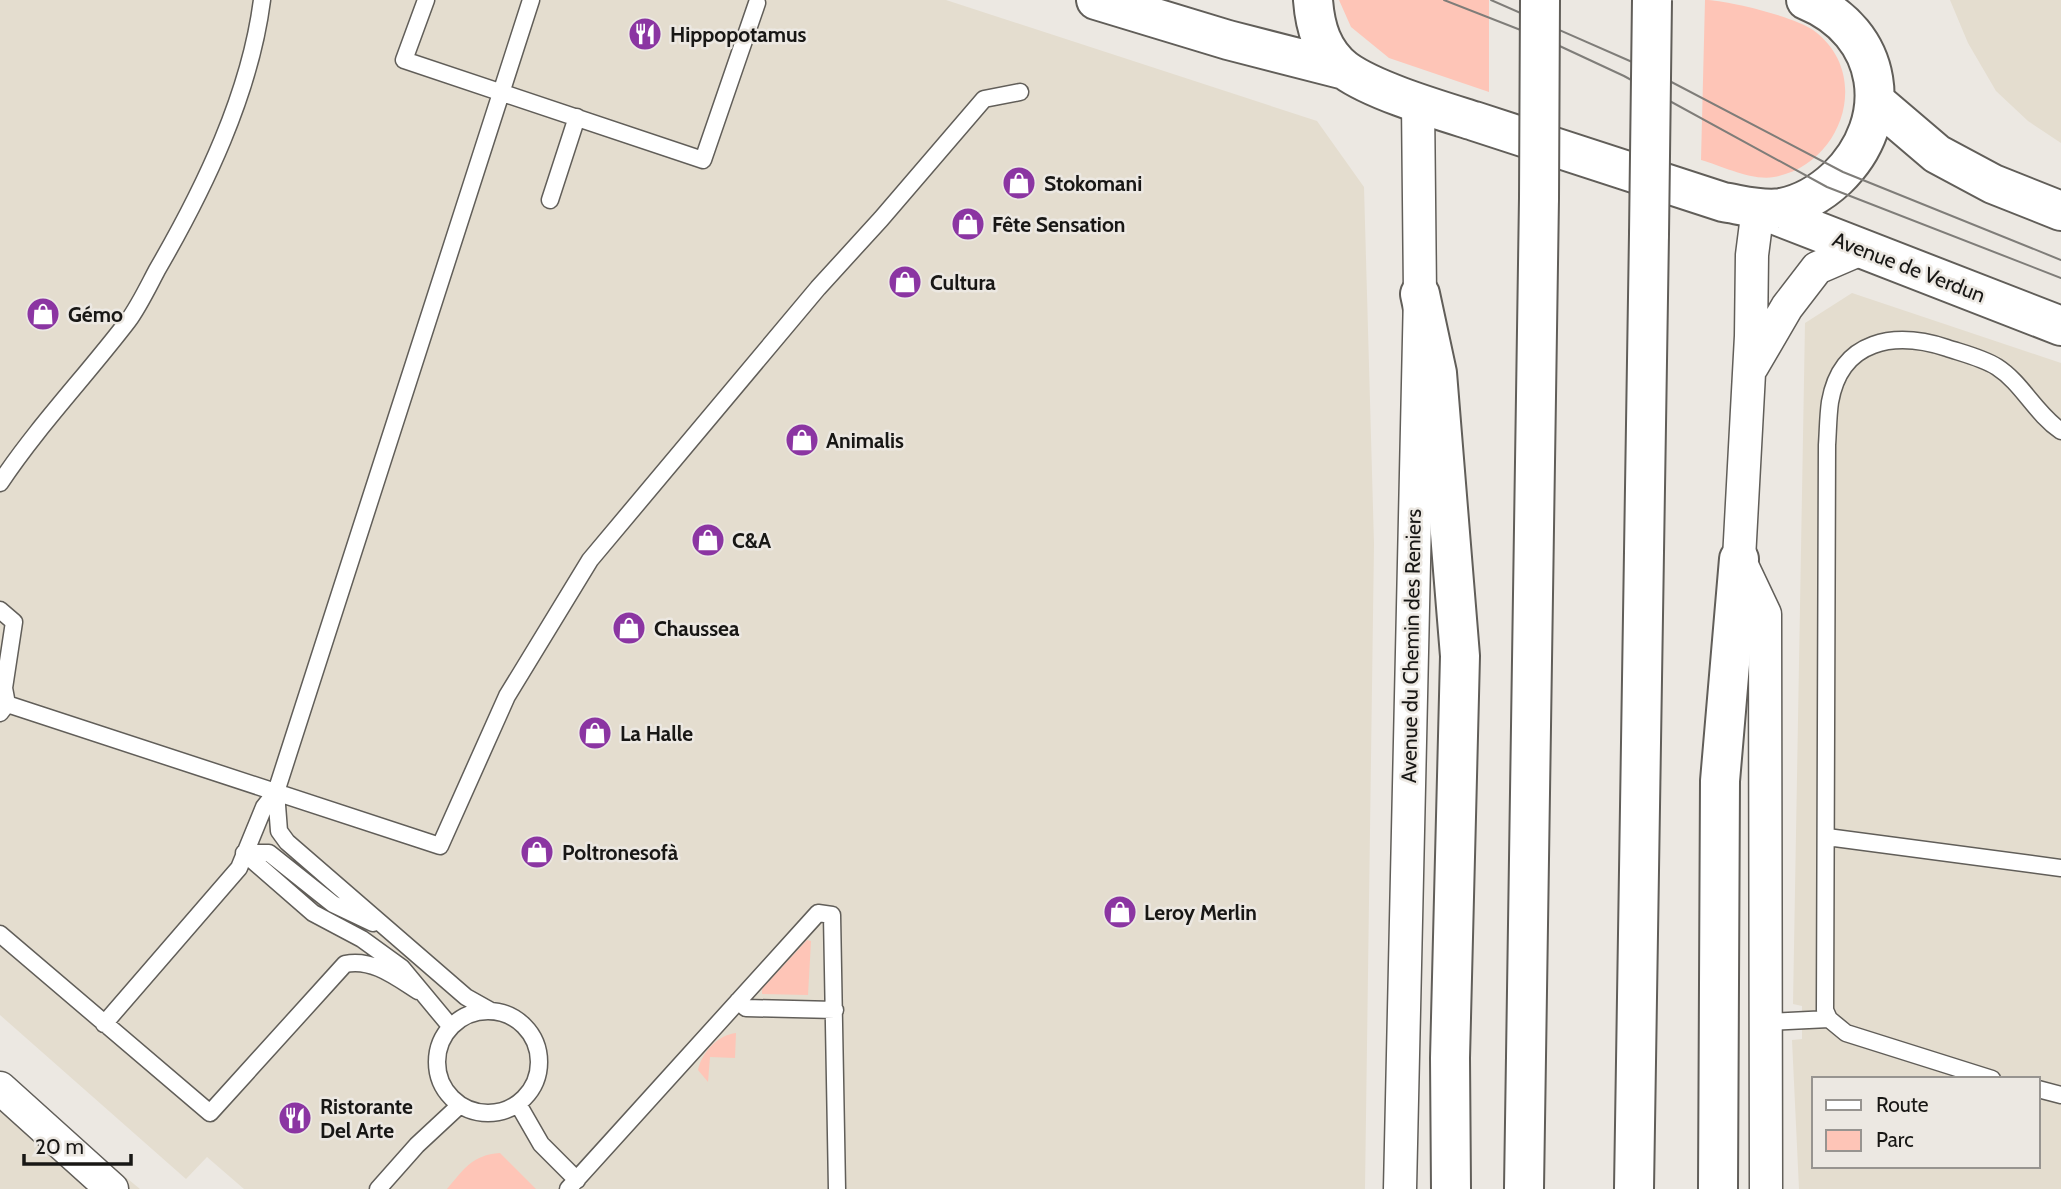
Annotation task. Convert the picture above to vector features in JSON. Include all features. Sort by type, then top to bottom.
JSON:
[{"type":"main road","points":[[1096,0],[1228,40],[1345,69],[1418,103],[1723,202],[1758,208],[1782,208],[1814,196],[1827,187],[1855,158],[1869,131],[1876,102],[1872,70],[1853,31],[1822,6],[1806,0]]},
{"type":"main road","points":[[1313,0],[1316,31],[1345,69]]},
{"type":"main road","points":[[1524,1189],[1540,0]]},
{"type":"main road","points":[[1634,1189],[1652,0]]},
{"type":"main road","points":[[1876,102],[1937,154],[1993,184],[2061,211]]},
{"type":"main road","name":"Avenue de Verdun","points":[[1758,208],[2061,326]]},
{"type":"main road","points":[[1420,294],[1437,373],[1460,656],[1450,1058],[1451,1189]]},
{"type":"main road","points":[[1718,1189],[1720,780],[1740,559]]},
{"type":"street","name":"Avenue du Chemin des Reniers","points":[[1400,1189],[1420,294],[1418,103]]},
{"type":"street","points":[[1758,208],[1752,255],[1740,559],[1765,614],[1766,1189]]},
{"type":"street","points":[[1749,371],[1787,307],[1817,268],[1861,248]]},
{"type":"street","points":[[0,1088],[112,1189]]},
{"type":"lane","points":[[0,483],[19,455],[129,319],[172,244],[209,170],[238,97],[262,0]]},
{"type":"lane","points":[[426,0],[404,60],[703,160],[757,3]]},
{"type":"lane","points":[[104,1024],[239,868],[264,807],[276,792],[531,0]]},
{"type":"lane","points":[[0,610],[15,622],[4,688],[4,709],[276,792],[440,846],[507,696],[590,560],[818,288],[984,99],[1020,92]]},
{"type":"lane","points":[[550,200],[577,117]]},
{"type":"lane","points":[[1986,1077],[1846,1033],[1829,1019],[1825,1010],[1827,445],[1830,400],[1839,377],[1853,358],[1877,343],[1908,337],[1933,343],[1995,366],[2014,380],[2042,417],[2061,431]]},
{"type":"lane","points":[[276,792],[279,831],[288,842],[466,997],[491,1011],[518,1021],[536,1044],[539,1073],[534,1086],[518,1104],[500,1112],[486,1114],[460,1105],[442,1082],[438,1068],[443,1040],[451,1027],[476,1013],[491,1011]]},
{"type":"lane","points":[[1827,837],[2061,868]]},
{"type":"lane","points":[[244,853],[269,853],[333,904],[385,928]]},
{"type":"lane","points":[[244,853],[313,913],[362,939],[402,968],[418,991],[451,1027]]},
{"type":"lane","points":[[518,1104],[541,1144],[572,1184],[818,914],[832,915],[837,1189]]},
{"type":"lane","points":[[0,934],[210,1113],[345,964],[358,961],[371,965],[418,991]]},
{"type":"lane","points":[[738,1002],[746,1008],[835,1010]]},
{"type":"lane","points":[[1766,1022],[1829,1019]]},
{"type":"lane","points":[[2040,1090],[2061,1095]]},
{"type":"lane","points":[[378,1189],[417,1145],[460,1105]]},
{"type":"shaded area","points":[[0,0],[946,0],[1317,121],[1364,187],[1374,544],[1365,1189],[244,1189],[207,1157],[186,1179],[0,1015]]},
{"type":"shaded area","points":[[1950,0],[2061,0],[2061,143],[2028,121],[1996,91],[1968,43]]},
{"type":"shaded area","points":[[1852,293],[2061,363],[2061,1189],[1799,1189],[1792,1040],[1802,1039],[1802,1006],[1793,1004],[1805,323]]},
{"type":"shaded area","points":[[0,1074],[140,1189],[0,1189]]},
{"type":"green space","points":[[1339,0],[1489,0],[1489,92],[1389,58],[1351,27]]},
{"type":"green space","points":[[1705,0],[1744,6],[1792,20],[1813,30],[1831,48],[1842,69],[1845,92],[1842,115],[1832,137],[1818,155],[1798,169],[1765,178],[1701,160]]},
{"type":"green space","points":[[807,940],[811,941],[808,995],[762,994],[762,989]]},
{"type":"green space","points":[[736,1033],[735,1058],[710,1057],[708,1082],[698,1070],[703,1057],[717,1041]]},
{"type":"green space","points":[[500,1153],[536,1189],[447,1189],[475,1160]]},
{"type":"tram line","points":[[1444,0],[1551,42],[1624,76],[1827,187],[2061,278]]},
{"type":"tram line","points":[[1491,0],[1639,65],[1843,172],[2061,260]]},
{"type":"place","name":"Hippopotamus","points":[[645,34]]},
{"type":"place","name":"Stokomani","points":[[1019,183]]},
{"type":"place","name":"Fête Sensation","points":[[968,224]]},
{"type":"place","name":"Cultura","points":[[905,282]]},
{"type":"place","name":"Gémo","points":[[43,314]]},
{"type":"place","name":"Animalis","points":[[802,440]]},
{"type":"place","name":"C&A","points":[[708,540]]},
{"type":"place","name":"Chaussea","points":[[629,628]]},
{"type":"place","name":"La Halle","points":[[595,733]]},
{"type":"place","name":"Poltronesofà","points":[[537,852]]},
{"type":"place","name":"Leroy Merlin","points":[[1120,912]]},
{"type":"place","name":"Ristorante Del Arte","points":[[295,1118]]}]
